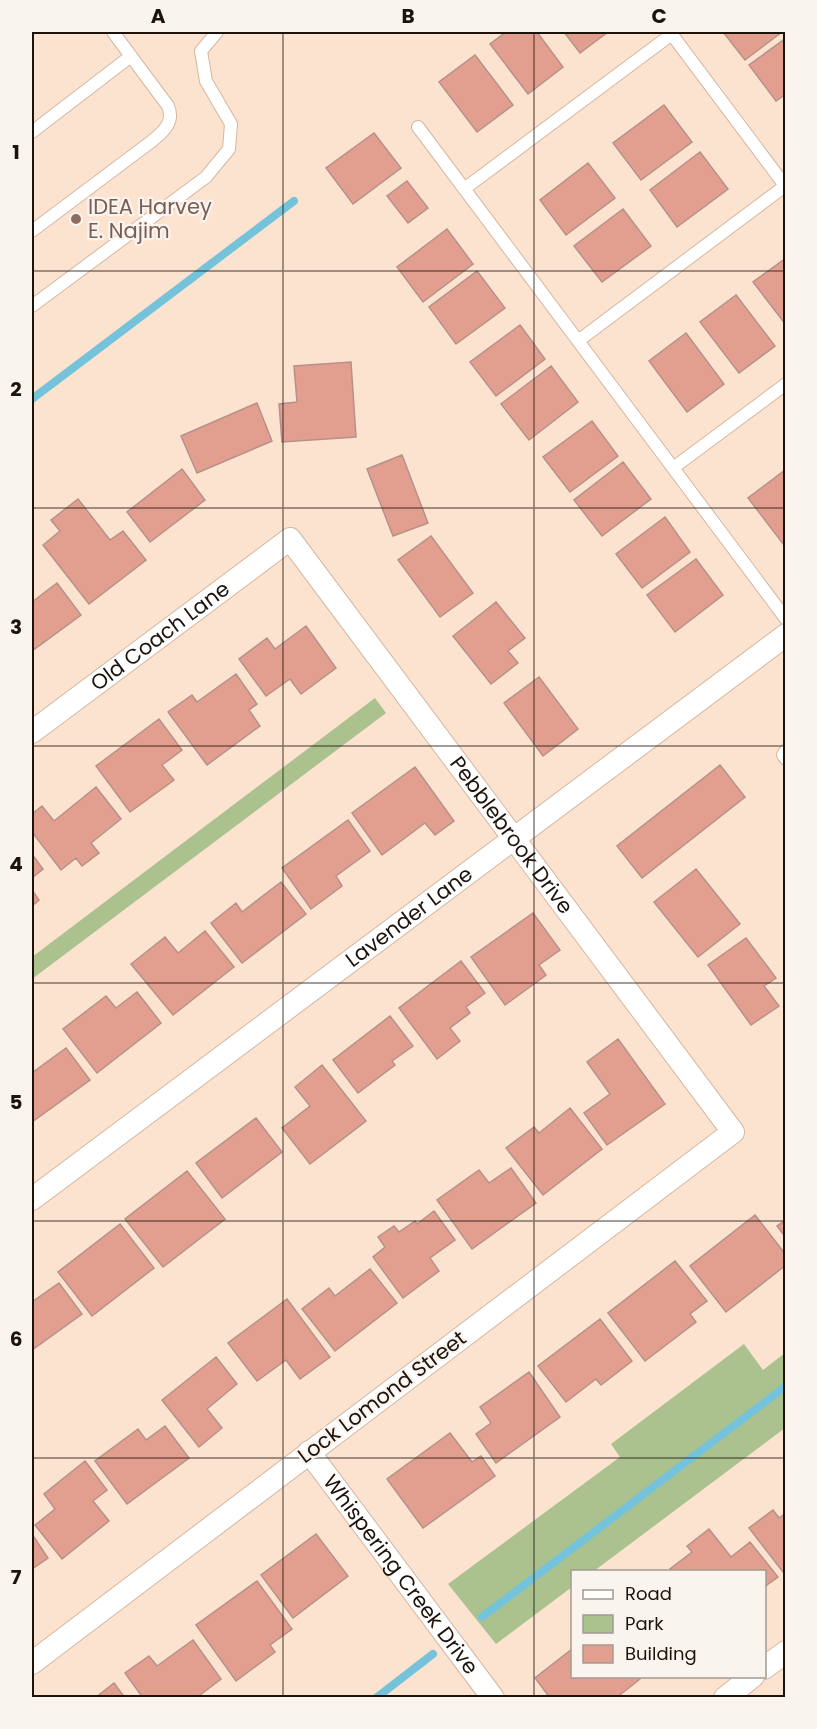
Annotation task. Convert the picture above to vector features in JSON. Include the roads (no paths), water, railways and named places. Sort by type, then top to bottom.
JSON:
[{"type":"street","name":"Old Coach Lane","points":[[32,732],[290,539]]},
{"type":"street","name":"Pebblebrook Drive","points":[[290,539],[733,1132]]},
{"type":"street","name":"Lavender Lane","points":[[32,1198],[786,635]]},
{"type":"street","name":"Lock Lomond Street","points":[[32,1663],[733,1132]]},
{"type":"street","name":"Whispering Creek Drive","points":[[309,1452],[493,1698]]},
{"type":"street","points":[[766,1667],[786,1652]]},
{"type":"street","points":[[725,1698],[752,1678]]},
{"type":"lane","points":[[32,231],[166,129],[170,117],[168,106],[113,32]]},
{"type":"lane","points":[[32,306],[206,177],[230,149],[231,124],[206,81],[201,51],[218,32]]},
{"type":"lane","points":[[464,189],[671,33],[785,187],[578,341]]},
{"type":"lane","points":[[32,132],[131,56]]},
{"type":"lane","points":[[418,127],[786,619]]},
{"type":"lane","points":[[673,468],[786,384]]},
{"type":"lane","points":[[786,750],[783,755],[786,759]]},
{"type":"waterway","points":[[32,399],[294,201]]},
{"type":"waterway","points":[[482,1617],[786,1386]]},
{"type":"waterway","points":[[376,1698],[433,1654]]},
{"type":"place","name":"IDEA Harvey E. Najim","points":[[76,219]]}]
